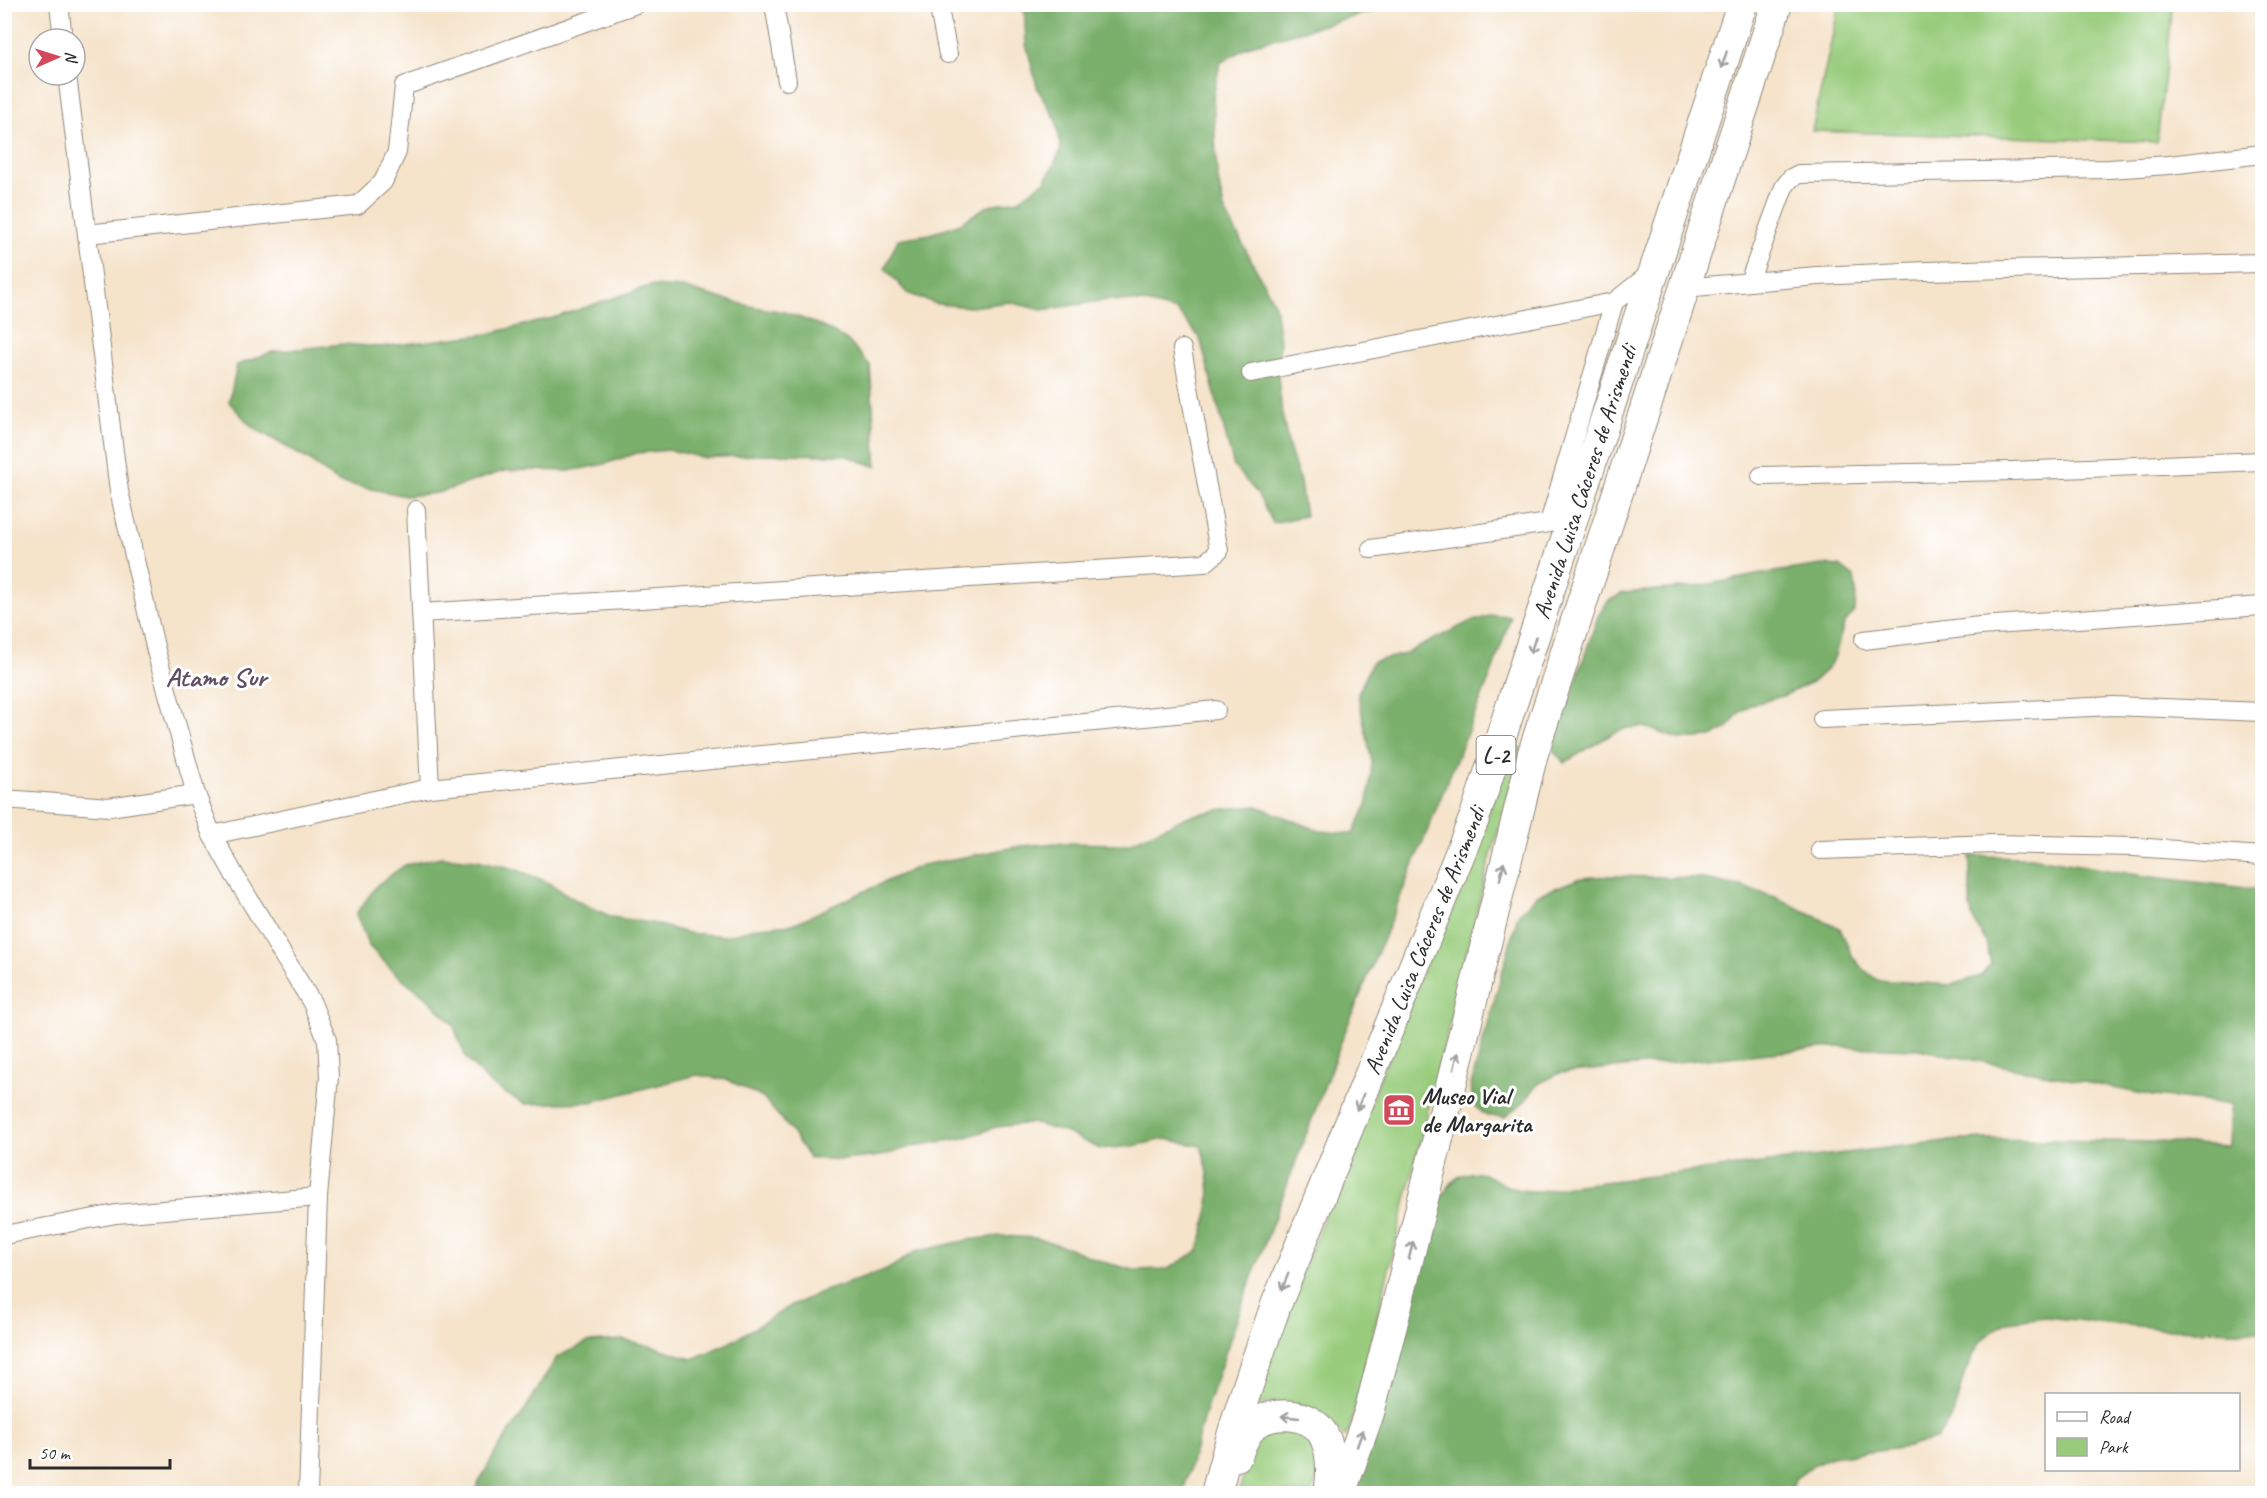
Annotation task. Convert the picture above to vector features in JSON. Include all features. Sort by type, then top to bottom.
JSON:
[{"type":"main road","name":"Avenida Luisa Cáceres de Arismendi","points":[[1219,1494],[1226,1453],[1276,1305],[1474,819],[1742,4]]},
{"type":"main road","name":"Avenida Luisa Cáceres de Arismendi","points":[[1340,1494],[1369,1413],[1393,1321],[1533,753],[1777,4]]},
{"type":"main road","points":[[1219,1494],[1242,1443],[1252,1427],[1266,1418],[1281,1415],[1297,1416],[1313,1423],[1325,1437],[1332,1477],[1329,1494]]},
{"type":"street","points":[[59,4],[62,27]]},
{"type":"street","points":[[87,234],[358,205],[383,182],[398,152],[404,86],[636,4]]},
{"type":"street","points":[[774,4],[787,81]]},
{"type":"street","points":[[939,4],[948,54]]},
{"type":"street","points":[[69,87],[120,491],[156,651],[196,794],[212,835],[312,1003],[327,1040],[329,1077],[318,1197],[308,1494]]},
{"type":"street","points":[[1749,282],[1784,187],[1791,178],[1799,174],[2109,169],[2169,165],[2262,154]]},
{"type":"street","points":[[1251,373],[1614,302],[1643,279],[1658,261]]},
{"type":"street","points":[[1684,288],[1817,276],[1926,271],[2262,263]]},
{"type":"street","points":[[1371,549],[1549,523],[1614,302]]},
{"type":"street","points":[[421,613],[1205,562],[1219,550],[1182,349]]},
{"type":"street","points":[[1761,476],[2012,471],[2262,461]]},
{"type":"street","points":[[416,510],[430,788]]},
{"type":"street","points":[[1864,640],[1980,626],[2262,606]]},
{"type":"street","points":[[1822,719],[2113,706],[2262,712]]},
{"type":"street","points":[[212,835],[430,788],[1216,710]]},
{"type":"street","points":[[4,799],[109,807],[196,794]]},
{"type":"street","points":[[1820,850],[1994,844],[2134,847],[2262,856]]},
{"type":"street","points":[[4,1235],[116,1214],[318,1197]]},
{"type":"green space","points":[[1024,5],[1396,5],[1251,45],[1220,63],[1213,96],[1217,175],[1224,209],[1275,305],[1280,341],[1278,377],[1282,414],[1300,482],[1305,516],[1273,523],[1257,493],[1234,467],[1200,338],[1177,311],[1142,302],[1108,300],[1042,310],[1009,302],[971,307],[937,304],[907,293],[885,268],[898,239],[930,234],[961,223],[989,205],[1019,200],[1046,180],[1061,150],[1056,119],[1038,90],[1026,44]]},
{"type":"green space","points":[[1839,5],[2173,5],[2157,142],[1812,131]]},
{"type":"green space","points":[[650,286],[683,288],[749,306],[784,312],[817,324],[847,340],[870,365],[877,467],[844,455],[770,454],[704,458],[670,450],[637,453],[605,464],[569,471],[504,471],[438,493],[406,496],[338,482],[309,460],[252,427],[229,402],[237,365],[272,352],[344,344],[380,347],[487,334],[553,318]]},
{"type":"green space","points":[[1822,565],[1840,566],[1854,577],[1855,610],[1844,624],[1835,656],[1827,669],[1814,681],[1783,696],[1750,705],[1737,715],[1727,729],[1711,737],[1678,739],[1645,727],[1627,728],[1612,734],[1564,763],[1553,749],[1562,715],[1598,616],[1608,601],[1623,593],[1694,587]]},
{"type":"green space","points":[[1493,615],[1511,616],[1492,672],[1343,1037],[1246,1293],[1206,1409],[1183,1493],[473,1493],[497,1450],[557,1357],[588,1342],[624,1340],[692,1359],[729,1343],[789,1307],[821,1292],[887,1270],[915,1252],[968,1240],[1000,1236],[1036,1238],[1103,1262],[1134,1270],[1168,1269],[1198,1251],[1210,1198],[1208,1174],[1201,1146],[1165,1139],[1133,1146],[1100,1149],[1067,1133],[1032,1123],[996,1127],[964,1138],[914,1146],[881,1156],[843,1160],[809,1158],[789,1128],[763,1098],[728,1080],[697,1075],[591,1102],[524,1104],[490,1084],[466,1058],[453,1024],[425,996],[395,973],[369,946],[356,914],[377,885],[405,865],[441,857],[477,860],[512,868],[545,881],[579,902],[612,917],[651,923],[688,933],[725,936],[759,927],[793,924],[922,865],[1021,846],[1057,843],[1127,844],[1189,816],[1223,809],[1257,806],[1320,831],[1353,834],[1368,802],[1372,762],[1358,694],[1372,662],[1405,654],[1467,623]]},
{"type":"green space","name":"Museo Vial de Margarita","points":[[1513,745],[1522,748],[1488,866],[1349,1431],[1343,1436],[1327,1419],[1278,1402],[1257,1405],[1277,1335]]},
{"type":"green space","points":[[1970,856],[2031,857],[2144,876],[2262,890],[2262,1332],[2168,1329],[2045,1317],[2007,1322],[1981,1340],[1965,1372],[1953,1415],[1937,1438],[1908,1447],[1831,1457],[1809,1468],[1795,1479],[1791,1493],[1354,1494],[1437,1205],[1450,1185],[1460,1176],[1483,1174],[1509,1187],[1533,1191],[1945,1141],[1985,1139],[2158,1142],[2229,1146],[2231,1104],[2153,1096],[1919,1049],[1834,1047],[1560,1073],[1538,1084],[1524,1102],[1505,1117],[1487,1116],[1473,1105],[1471,1085],[1518,915],[1537,895],[1581,878],[1610,876],[1698,878],[1740,886],[1775,897],[1840,928],[1852,956],[1877,980],[1951,985],[1981,976],[1991,964],[1986,942],[1973,919],[1970,908]]},
{"type":"green space","points":[[1290,1426],[1316,1442],[1317,1480],[1312,1493],[1239,1494],[1249,1451],[1261,1434]]},
{"type":"place","name":"Museo Vial de Margarita","points":[[1399,1110]]},
{"type":"district","name":"Atamo Sur","points":[[216,677]]}]
